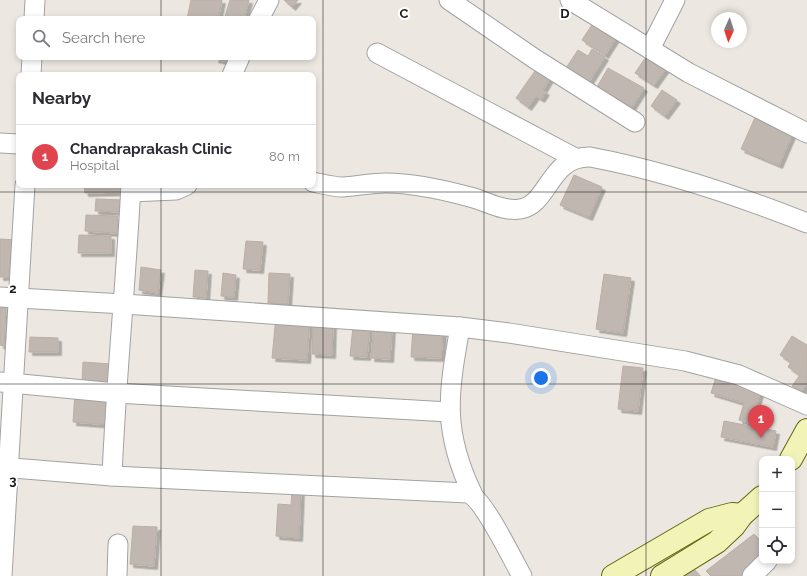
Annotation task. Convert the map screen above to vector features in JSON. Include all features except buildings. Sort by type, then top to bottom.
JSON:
[{"type":"street","points":[[34,16],[35,0]]},
{"type":"street","points":[[261,16],[269,0]]},
{"type":"street","points":[[450,0],[535,59],[636,122]]},
{"type":"street","points":[[570,0],[711,86],[807,133]]},
{"type":"street","points":[[650,49],[675,0]]},
{"type":"street","points":[[377,53],[575,158],[590,157],[656,171],[721,190],[807,223]]},
{"type":"street","points":[[31,72],[32,60]]},
{"type":"street","points":[[233,72],[239,60]]},
{"type":"street","points":[[0,143],[16,144]]},
{"type":"street","points":[[316,183],[342,187],[386,183],[413,186],[470,197],[510,210],[521,209],[530,206],[537,200],[559,170],[575,158]]},
{"type":"street","points":[[2,576],[9,298],[25,188]]},
{"type":"street","points":[[112,476],[116,393],[124,304],[131,189],[176,190],[180,188]]},
{"type":"street","points":[[9,298],[124,304],[460,327],[685,361],[739,375],[807,405]]},
{"type":"street","points":[[460,327],[452,373],[449,412],[450,427],[460,469],[473,495],[482,506],[522,576]]},
{"type":"street","points":[[7,383],[116,393],[449,412]]},
{"type":"street","points":[[793,456],[807,430]]},
{"type":"street","points":[[4,467],[112,476],[460,492],[473,495]]},
{"type":"street","points":[[662,576],[728,534],[742,515],[759,500]]},
{"type":"street","points":[[613,576],[709,520],[732,514],[742,515]]},
{"type":"street","points":[[117,576],[118,544]]},
{"type":"street","points":[[752,576],[763,564]]},
{"type":"place","name":"Chandraprakash Clinic","points":[[761,438]]}]
